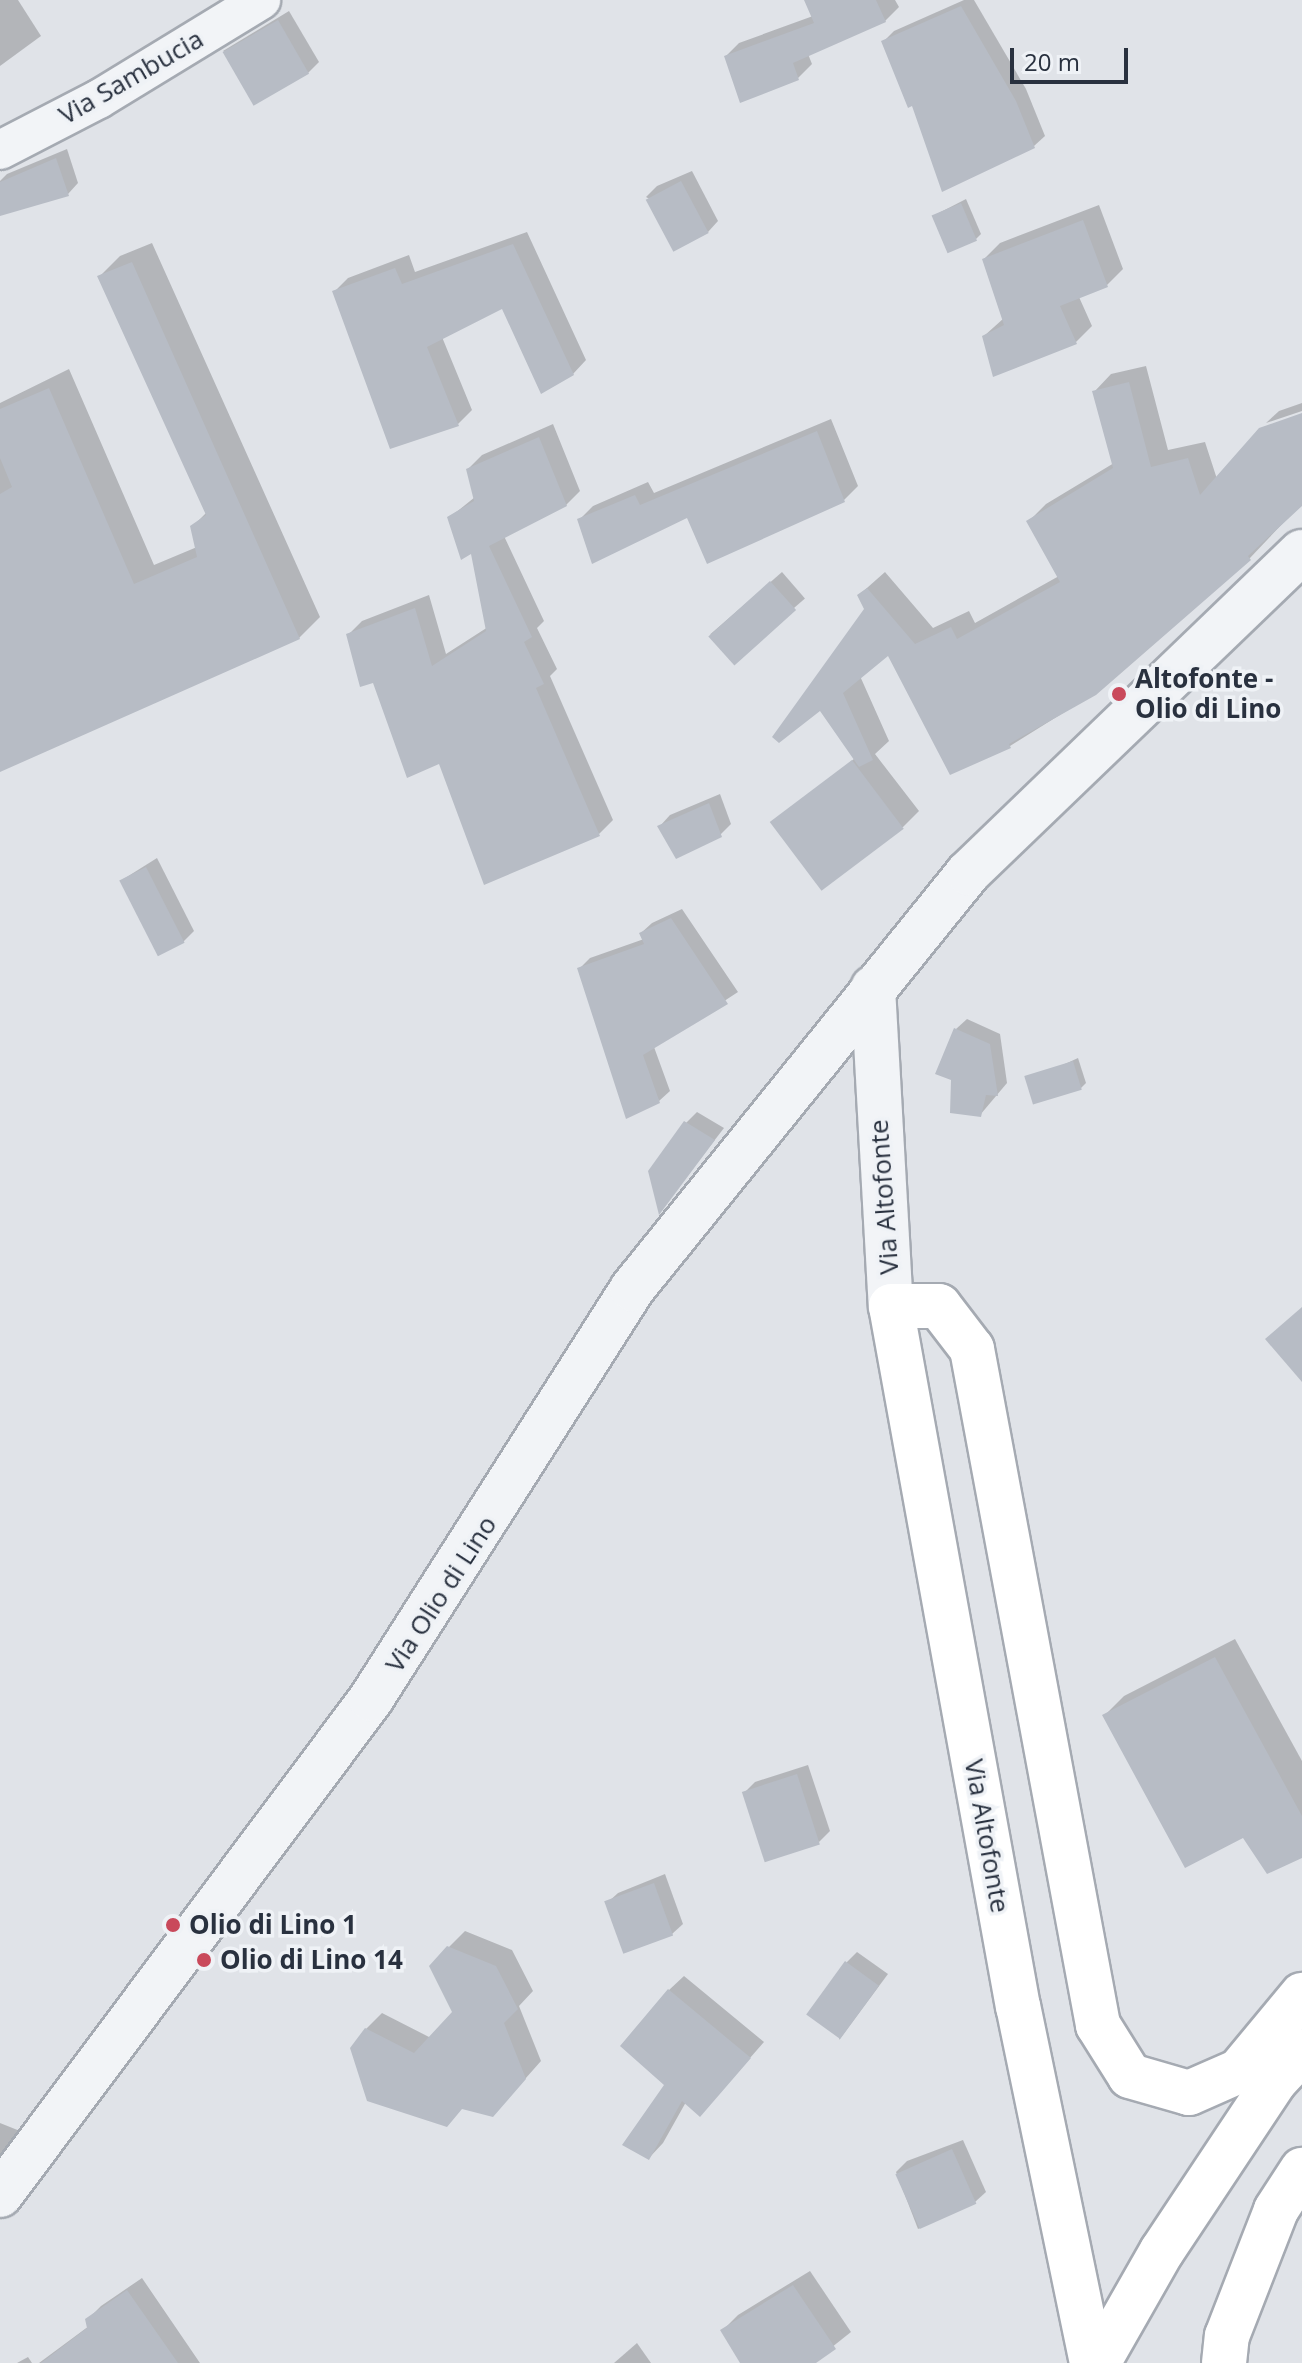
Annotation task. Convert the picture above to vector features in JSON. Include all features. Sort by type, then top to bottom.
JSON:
[{"type":"main road","points":[[891,1306],[939,1306],[972,1349],[1098,2025],[1130,2076],[1189,2093],[1239,2071],[1302,1995]]},
{"type":"main road","name":"Via Altofonte","points":[[891,1306],[1018,2007],[1095,2363]]},
{"type":"main road","points":[[1095,2363],[1162,2251],[1275,2081],[1302,2052]]},
{"type":"main road","points":[[1224,2363],[1227,2336],[1276,2210],[1302,2170]]},
{"type":"street","name":"Via Sambucia","points":[[0,150],[99,99],[261,0]]},
{"type":"street","points":[[873,988],[968,873],[1302,552]]},
{"type":"street","name":"Via Altofonte","points":[[873,988],[891,1306]]},
{"type":"street","name":"Via Olio di Lino","points":[[0,2195],[371,1699],[632,1289],[873,988]]},
{"type":"building","points":[[804,0],[876,0],[886,22],[793,63],[799,80],[740,103],[724,56],[814,23]]},
{"type":"building","points":[[961,6],[1016,101],[1035,148],[942,192],[912,106],[908,108],[881,41]]},
{"type":"building","points":[[278,20],[309,74],[254,106],[223,52]]},
{"type":"building","points":[[56,158],[69,196],[0,216],[0,182]]},
{"type":"building","points":[[681,181],[709,233],[673,252],[646,200]]},
{"type":"building","points":[[961,203],[977,241],[948,253],[932,216]]},
{"type":"building","points":[[1083,220],[1108,287],[1060,306],[1077,344],[993,377],[982,336],[1004,325],[982,259]]},
{"type":"building","points":[[513,244],[574,375],[541,394],[502,309],[427,347],[459,426],[390,449],[332,291],[395,268],[402,284]]},
{"type":"building","points":[[132,262],[300,639],[0,772],[0,494],[12,487],[0,458],[0,409],[49,388],[134,584],[197,557],[190,526],[206,515],[97,276]]},
{"type":"building","points":[[1129,382],[1151,467],[1188,458],[1200,495],[1259,428],[1302,413],[1302,506],[1248,556],[1251,560],[1096,695],[1009,744],[1011,748],[950,775],[888,656],[843,693],[873,760],[859,767],[820,711],[779,743],[772,737],[864,609],[857,595],[867,588],[915,644],[951,627],[957,639],[1060,582],[1026,521],[1113,468],[1092,391]]},
{"type":"building","points":[[817,431],[845,502],[707,564],[687,518],[592,564],[577,519],[635,495],[640,505]]},
{"type":"building","points":[[539,437],[567,506],[489,546],[532,637],[524,642],[544,684],[536,688],[600,836],[484,885],[439,764],[407,778],[373,683],[360,687],[346,634],[415,608],[432,666],[486,631],[471,554],[461,560],[447,517],[474,501],[466,469]]},
{"type":"building","points":[[770,581],[796,610],[734,666],[708,637]]},
{"type":"building","points":[[852,760],[904,829],[821,891],[770,822]]},
{"type":"building","points":[[709,803],[722,837],[676,859],[657,826]]},
{"type":"building","points":[[146,867],[185,943],[158,956],[119,881]]},
{"type":"building","points":[[671,918],[728,1004],[643,1055],[660,1103],[626,1119],[577,968],[644,944],[639,933]]},
{"type":"building","points":[[954,1028],[990,1044],[998,1096],[986,1095],[981,1117],[950,1113],[951,1080],[935,1074]]},
{"type":"building","points":[[1073,1061],[1082,1090],[1033,1105],[1024,1076]]},
{"type":"building","points":[[684,1121],[715,1140],[659,1215],[648,1171]]},
{"type":"building","points":[[1302,1307],[1302,1382],[1265,1339]]},
{"type":"building","points":[[1215,1657],[1302,1816],[1302,1858],[1267,1874],[1243,1838],[1185,1868],[1102,1715]]},
{"type":"building","points":[[797,1774],[820,1844],[765,1862],[742,1792]]},
{"type":"building","points":[[654,1883],[673,1936],[623,1954],[604,1901]]},
{"type":"building","points":[[447,1946],[496,1966],[518,2009],[504,2023],[526,2079],[493,2117],[462,2109],[447,2127],[367,2101],[350,2048],[365,2028],[414,2053],[452,2012],[429,1966]]},
{"type":"building","points":[[845,1961],[879,1986],[840,2039],[806,2014]]},
{"type":"building","points":[[668,1989],[751,2058],[700,2117],[682,2101],[649,2160],[622,2145],[664,2085],[620,2046]]},
{"type":"building","points":[[952,2149],[976,2204],[920,2229],[895,2174]]},
{"type":"building","points":[[793,2285],[836,2349],[816,2363],[740,2363],[720,2330]]},
{"type":"building","points":[[127,2290],[178,2363],[41,2363],[87,2328],[85,2319]]},
{"type":"place","name":"Altofonte - Olio di Lino","points":[[1119,694]]},
{"type":"place","name":"Olio di Lino 1","points":[[173,1925]]},
{"type":"place","name":"Olio di Lino 14","points":[[204,1960]]}]
